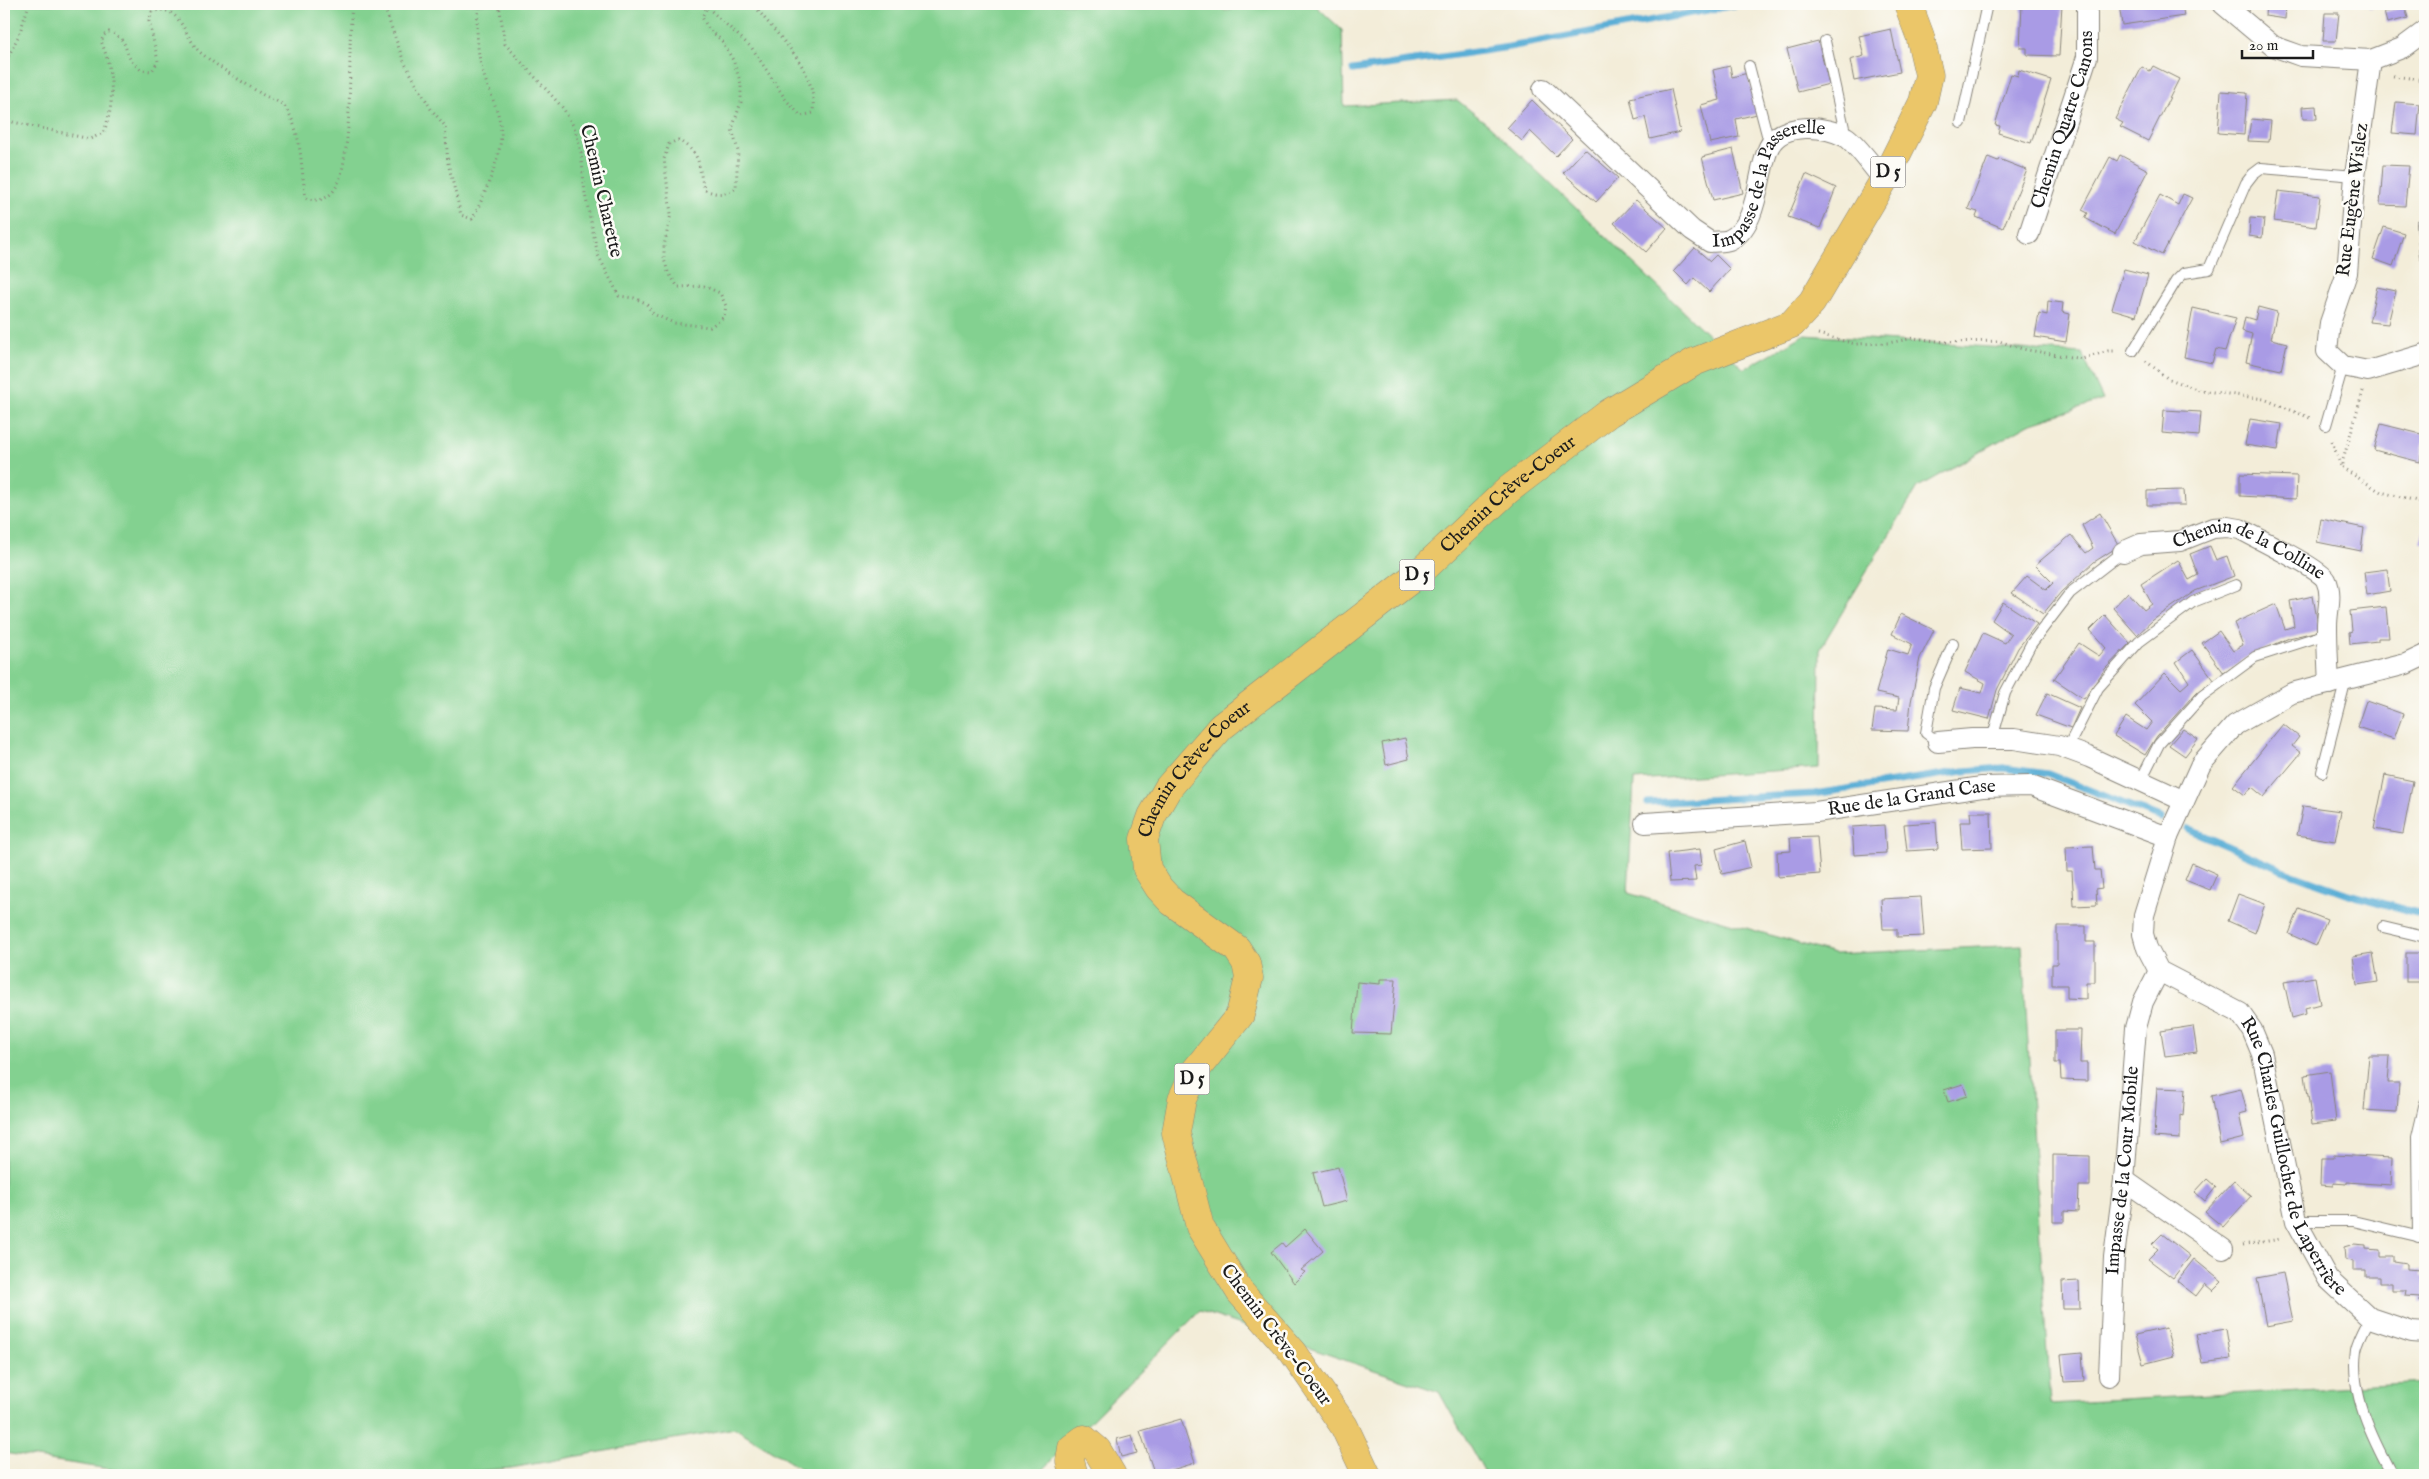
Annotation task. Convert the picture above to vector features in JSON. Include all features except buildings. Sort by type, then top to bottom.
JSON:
[{"type":"main road","name":"D 5","points":[[1792,324],[1812,302],[1884,180],[1923,102],[1929,75],[1920,36],[1908,4]]},
{"type":"main road","name":"Chemin Crève-Coeur","points":[[1367,1475],[1344,1426],[1292,1352],[1240,1292],[1200,1227],[1176,1132],[1182,1098],[1195,1071],[1240,1015],[1248,978],[1246,963],[1237,950],[1172,902],[1147,869],[1144,839],[1152,816],[1168,788],[1222,727],[1419,574],[1508,490],[1601,418],[1694,362],[1792,324]]},
{"type":"main road","points":[[1074,1475],[1070,1461],[1072,1448],[1084,1439],[1097,1450],[1112,1475]]},
{"type":"street","name":"Chemin Quatre Canons","points":[[2029,234],[2087,57],[2087,4]]},
{"type":"street","points":[[2223,4],[2273,46],[2301,56],[2371,66],[2402,48],[2425,31]]},
{"type":"street","name":"Rue Eugène Wislez","points":[[2343,366],[2327,351],[2330,323],[2347,272],[2355,176],[2371,66]]},
{"type":"street","name":"Impasse de la Passerelle","points":[[1543,89],[1692,230],[1710,242],[1729,240],[1742,230],[1753,207],[1770,146],[1786,130],[1813,128],[1847,138],[1884,180]]},
{"type":"street","points":[[2343,366],[2368,371],[2425,354]]},
{"type":"street","name":"Chemin de la Colline","points":[[2123,552],[2141,544],[2180,541],[2213,528],[2228,527],[2240,530],[2315,569],[2325,579],[2330,604],[2327,634],[2337,682]]},
{"type":"street","points":[[2159,971],[2146,948],[2143,934],[2144,915],[2168,838],[2201,764],[2235,725],[2292,693],[2406,664],[2425,655]]},
{"type":"street","points":[[1938,742],[2014,739],[2067,749],[2184,801]]},
{"type":"street","name":"Rue de la Grand Case","points":[[1645,824],[1816,812],[1982,787],[2030,786],[2168,838]]},
{"type":"street","name":"Impasse de la Cour Mobile","points":[[2109,1376],[2114,1257],[2124,1180],[2136,1028],[2142,1002],[2159,971]]},
{"type":"street","name":"Rue Charles Guillochet de Laperrière","points":[[2159,971],[2240,1013],[2252,1030],[2262,1054],[2299,1228],[2328,1279],[2370,1318],[2412,1332],[2425,1333]]},
{"type":"street","points":[[2124,1180],[2223,1248]]},
{"type":"lane","points":[[1961,123],[1987,4]]},
{"type":"lane","points":[[1825,41],[1847,138]]},
{"type":"lane","points":[[1750,66],[1770,146]]},
{"type":"lane","points":[[2133,351],[2176,281],[2184,273],[2209,269],[2246,183],[2253,174],[2261,168],[2355,176]]},
{"type":"lane","points":[[2422,224],[2425,256]]},
{"type":"lane","points":[[2326,425],[2343,366]]},
{"type":"lane","points":[[1992,739],[2005,693],[2031,644],[2070,593],[2123,552]]},
{"type":"lane","points":[[2067,749],[2098,688],[2139,642],[2194,602],[2236,585]]},
{"type":"lane","points":[[2140,780],[2160,744],[2202,696],[2255,657],[2327,634]]},
{"type":"lane","points":[[1938,742],[1926,732],[1934,688],[1953,644]]},
{"type":"lane","points":[[2322,772],[2337,682]]},
{"type":"lane","points":[[2383,927],[2425,937]]},
{"type":"lane","points":[[2299,1228],[2353,1221],[2422,1238],[2417,1137],[2425,1103]]},
{"type":"lane","points":[[2370,1318],[2356,1348],[2355,1373],[2370,1434],[2392,1475]]},
{"type":"path","points":[[4,65],[19,35],[28,4]]},
{"type":"path","points":[[4,117],[13,122],[90,139],[103,133],[110,116],[112,85],[107,56],[101,41],[104,35],[109,32],[117,35],[125,43],[132,62],[142,70],[152,70],[158,61],[149,21],[152,12],[160,9],[169,12],[183,24],[200,53],[262,94],[284,106],[299,141],[301,174],[306,198],[315,201],[322,200],[337,185],[343,167],[348,124],[352,4]]},
{"type":"path","points":[[383,4],[404,62],[431,109],[446,126],[448,163],[461,215],[472,218],[482,202],[502,132],[498,114],[481,67],[477,24],[480,4]]},
{"type":"path","name":"Chemin Charette","points":[[499,4],[505,44],[563,108],[575,129],[581,152],[585,194],[598,255],[619,296],[640,300],[646,304],[653,314],[674,323],[710,326],[724,317],[726,306],[720,293],[704,286],[678,287],[668,272],[664,246],[669,228],[670,214],[664,159],[669,144],[678,140],[691,148],[698,158],[700,176],[705,190],[715,194],[726,194],[736,188],[738,151],[732,129],[741,102],[741,84],[733,60],[722,41],[708,28],[702,17],[707,7],[752,48],[786,100],[801,116],[813,113],[814,102],[807,75],[799,58],[769,26],[754,4]]},
{"type":"path","points":[[2371,66],[2425,80]]},
{"type":"path","points":[[1792,324],[1856,344],[1888,344],[1914,338],[1944,342],[1999,341],[2022,349],[2082,359],[2108,351],[2133,351],[2167,378],[2199,390],[2264,399],[2326,425],[2341,467],[2380,492],[2425,502]]},
{"type":"path","points":[[2341,467],[2368,371]]},
{"type":"path","points":[[2223,1248],[2299,1228]]},
{"type":"green space","points":[[4,4],[1217,4],[1225,11],[1247,4],[1314,4],[1342,30],[1344,106],[1457,100],[1490,126],[1744,369],[1804,335],[2082,353],[2103,400],[2029,424],[1918,487],[1820,649],[1819,768],[1634,780],[1628,893],[1834,954],[2022,945],[2050,1404],[2425,1383],[2425,1475],[1486,1475],[1439,1392],[1200,1311],[1037,1475],[811,1475],[735,1428],[511,1468],[430,1475],[148,1475],[4,1453]]},
{"type":"waterway","points":[[1353,70],[1509,47],[1740,4]]},
{"type":"waterway","points":[[1648,803],[1814,794],[1964,771],[2003,768],[2048,774],[2161,818]]},
{"type":"waterway","points":[[2188,829],[2282,870],[2348,894],[2425,915]]}]
